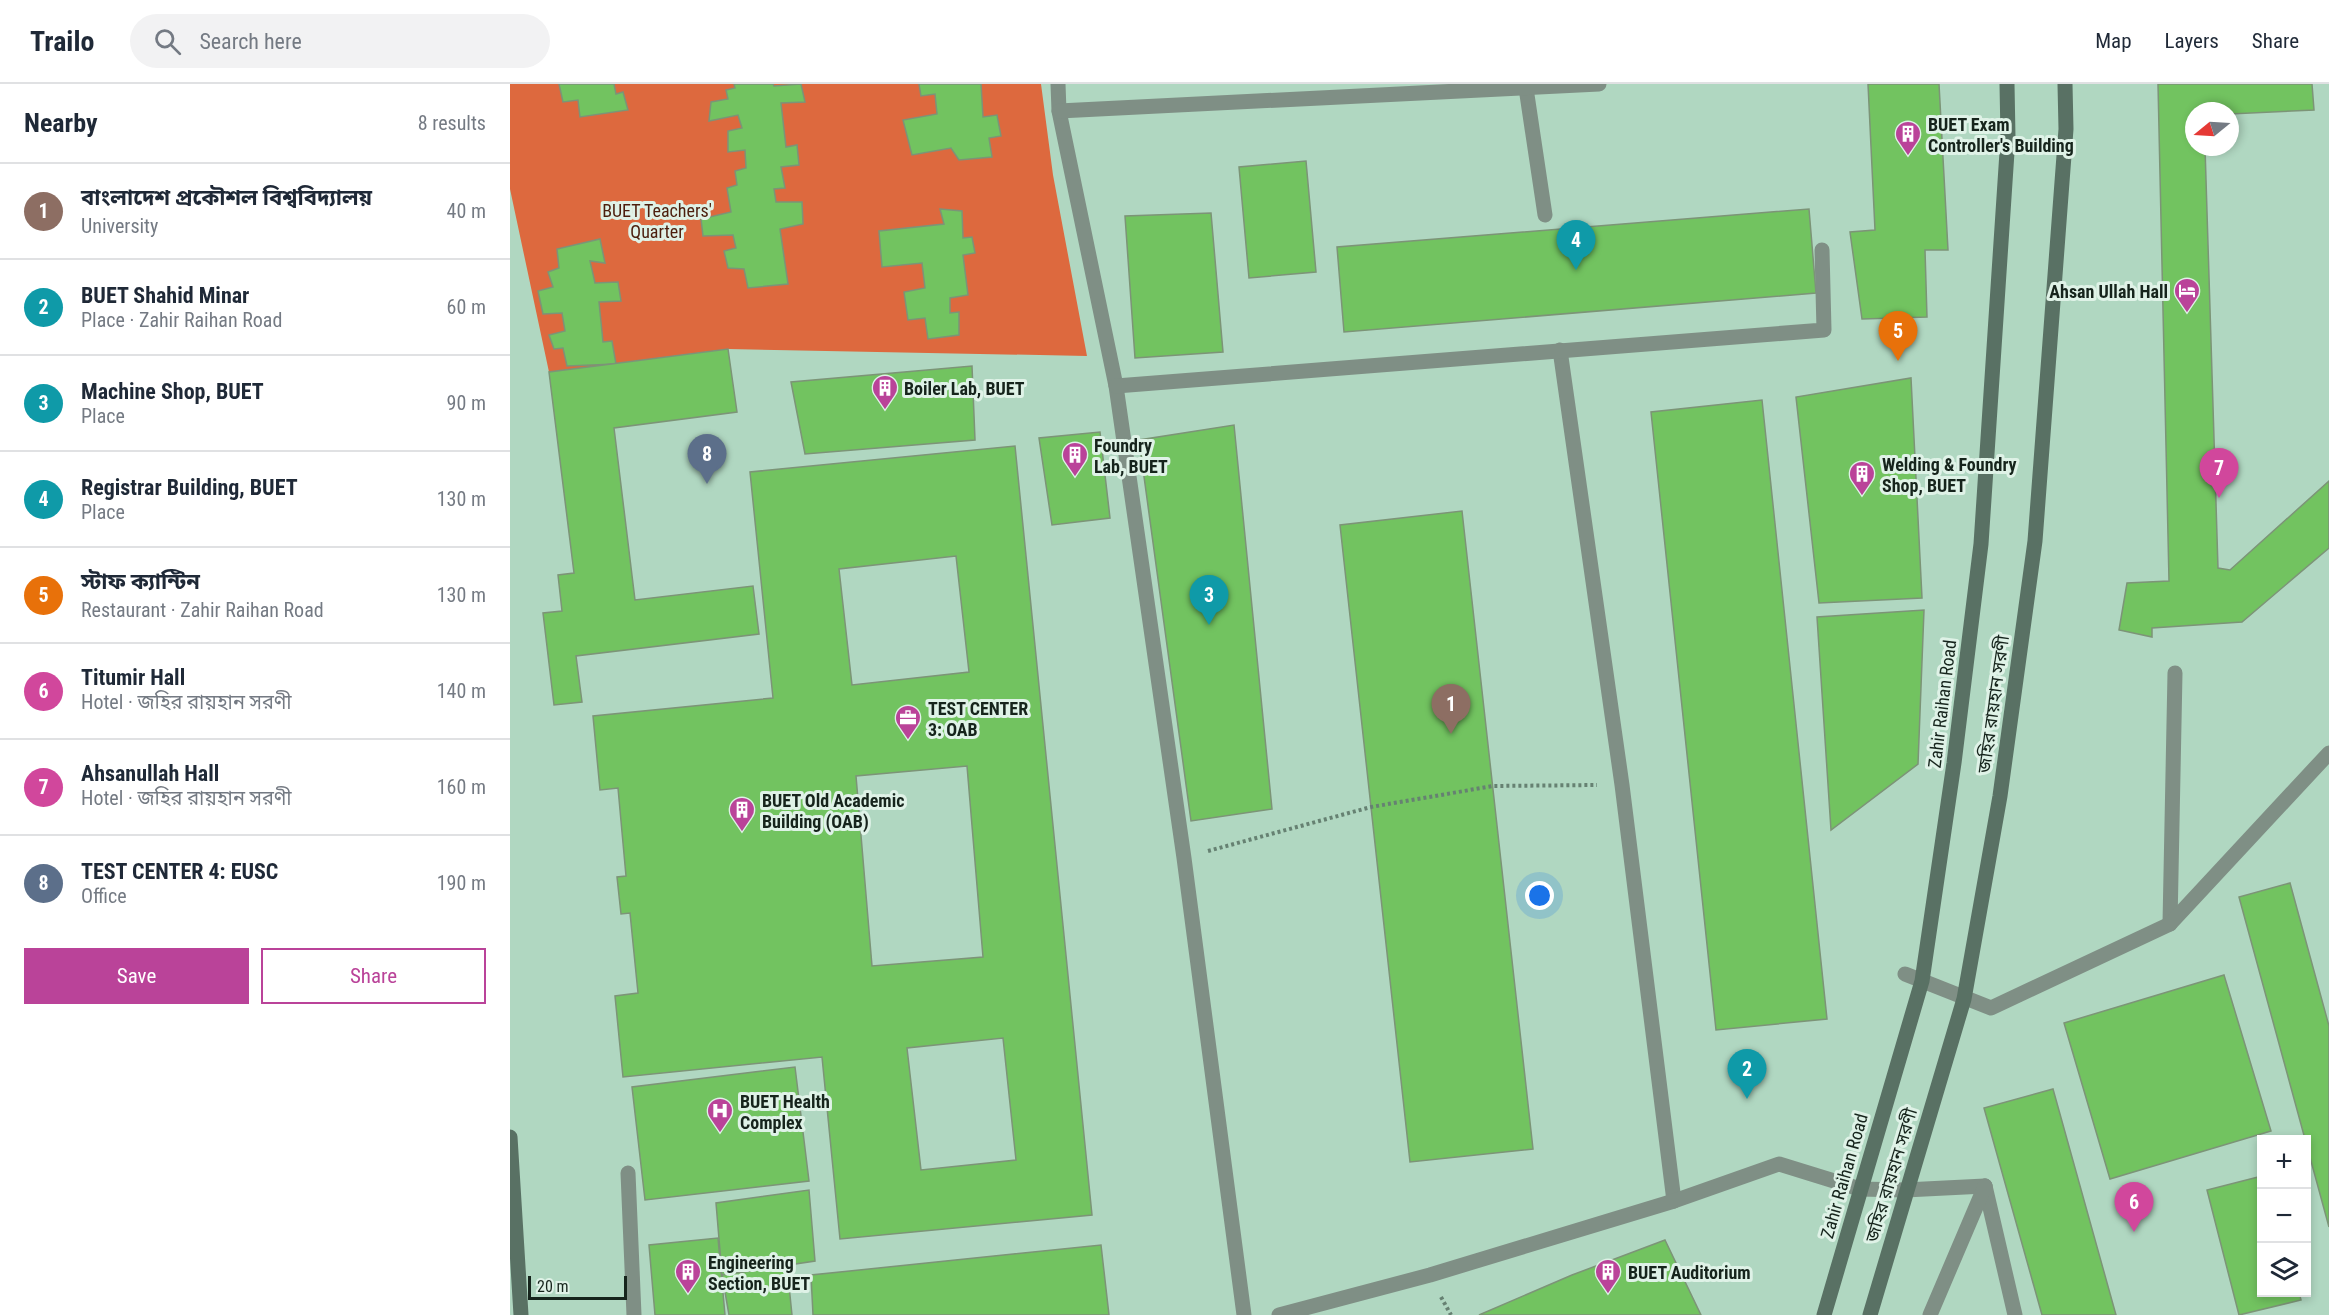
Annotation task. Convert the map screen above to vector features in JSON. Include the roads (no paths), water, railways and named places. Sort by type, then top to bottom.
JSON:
[{"type":"main road","name":"Zahir Raihan Road","points":[[1824,1315],[1922,981],[1954,764],[1981,544],[2008,137],[2007,84]]},
{"type":"main road","name":"জহির রায়হান সরণী","points":[[1870,1315],[1905,1190],[1964,999],[2000,796],[2035,541],[2066,129],[2065,84]]},
{"type":"main road","points":[[510,1137],[521,1315]]},
{"type":"street","points":[[1058,84],[1059,111],[1116,386],[1184,858],[1244,1315]]},
{"type":"street","points":[[1059,111],[1599,84]]},
{"type":"street","points":[[1526,88],[1545,215]]},
{"type":"street","points":[[1116,386],[1824,330],[1822,250]]},
{"type":"street","points":[[1560,350],[1622,784],[1674,1201]]},
{"type":"street","points":[[2170,924],[2175,673]]},
{"type":"street","points":[[1905,975],[1990,1008],[2170,924],[2329,753]]},
{"type":"street","points":[[1279,1315],[1430,1275],[1674,1201],[1779,1164],[1860,1189],[1905,1190],[1985,1186]]},
{"type":"street","points":[[628,1173],[634,1315]]},
{"type":"street","points":[[1930,1315],[1985,1186]]},
{"type":"street","points":[[1985,1186],[2015,1315]]},
{"type":"place","name":"BUET Exam Controller's Building","points":[[1908,157]]},
{"type":"place","name":"Registrar Building, BUET","points":[[1576,270]]},
{"type":"place","name":"Ahsan Ullah Hall","points":[[2187,314]]},
{"type":"place","name":"স্টাফ ক্যান্টিন","points":[[1898,361]]},
{"type":"place","name":"Boiler Lab, BUET","points":[[885,411]]},
{"type":"place","name":"Foundry Lab, BUET","points":[[1075,478]]},
{"type":"place","name":"TEST CENTER 4: EUSC","points":[[707,484]]},
{"type":"place","name":"Welding & Foundry Shop, BUET","points":[[1862,497]]},
{"type":"place","name":"Ahsanullah Hall","points":[[2219,498]]},
{"type":"place","name":"Machine Shop, BUET","points":[[1209,625]]},
{"type":"place","name":"বাংলাদেশ প্রকৌশল বিশ্ববিদ্যালয়","points":[[1451,734]]},
{"type":"place","name":"TEST CENTER 3: OAB","points":[[908,741]]},
{"type":"place","name":"BUET Old Academic Building (OAB)","points":[[742,833]]},
{"type":"place","name":"BUET Shahid Minar","points":[[1747,1099]]},
{"type":"place","name":"BUET Health Complex","points":[[720,1134]]},
{"type":"place","name":"Titumir Hall","points":[[2134,1232]]},
{"type":"place","name":"Engineering Section, BUET","points":[[688,1295]]},
{"type":"place","name":"BUET Auditorium","points":[[1608,1295]]},
{"type":"park label","name":"BUET Teachers' Quarter","points":[[657,220]]}]
